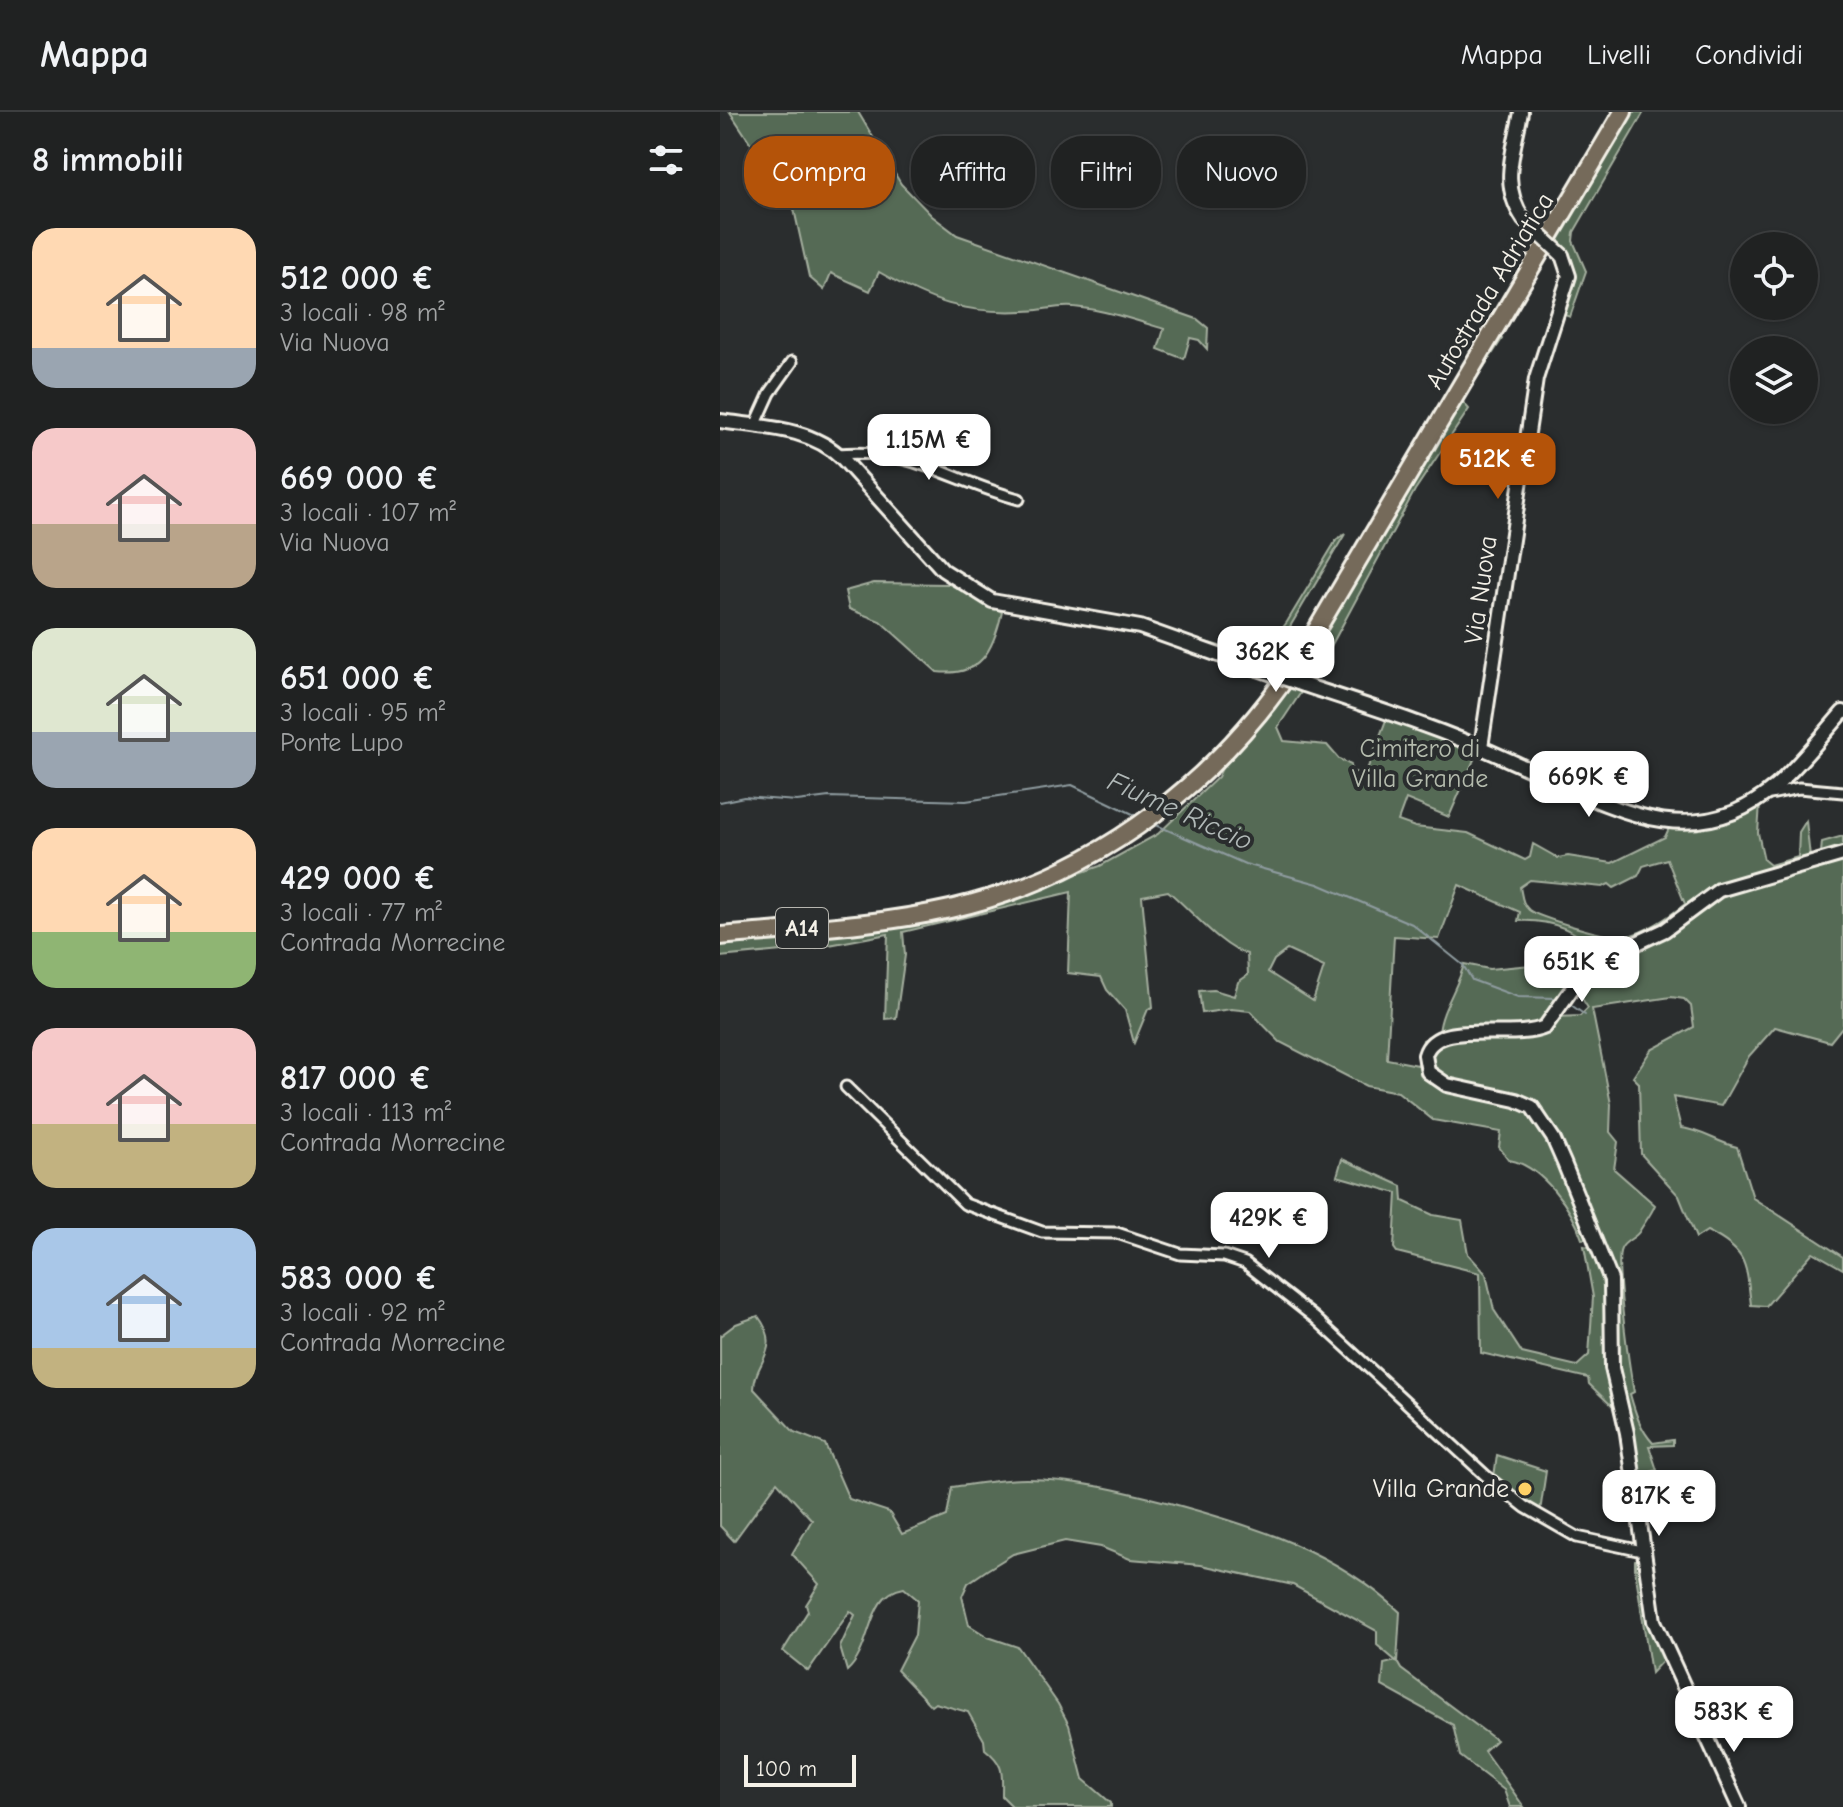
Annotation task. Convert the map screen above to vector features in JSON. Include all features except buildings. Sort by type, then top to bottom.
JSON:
[{"type":"highway","name":"Autostrada Adriatica","points":[[1236,733],[1297,643],[1612,112]]},
{"type":"highway","name":"Autostrada Adriatica","points":[[720,936],[906,912],[1034,876],[1146,808],[1236,733],[1270,701],[1307,646],[1623,112]]},
{"type":"highway","name":"Autostrada Adriatica","points":[[720,926],[883,915]]},
{"type":"street","name":"Via Nuova","points":[[1481,747],[1536,379],[1569,276],[1562,255],[1524,220],[1509,191],[1507,177],[1521,112]]},
{"type":"street","points":[[755,426],[770,393],[792,362]]},
{"type":"street","points":[[720,421],[814,438],[838,454],[943,570],[992,601],[1140,627],[1304,685],[1442,729],[1591,801],[1652,820],[1709,817],[1763,796],[1799,788],[1843,792]]},
{"type":"street","points":[[838,454],[902,456],[988,491],[1019,499]]},
{"type":"street","points":[[1763,796],[1786,776],[1843,712]]},
{"type":"street","points":[[1739,1807],[1654,1621],[1627,1433],[1612,1368],[1611,1280],[1553,1138],[1532,1107],[1516,1100],[1447,1085],[1433,1078],[1425,1067],[1427,1048],[1437,1036],[1449,1033],[1503,1035],[1545,1027],[1581,973],[1599,959],[1665,930],[1719,890],[1843,854]]},
{"type":"street","points":[[846,1087],[965,1204],[1042,1232],[1117,1233],[1180,1254],[1224,1256],[1245,1263],[1315,1318],[1485,1475],[1525,1507],[1577,1537],[1642,1551]]},
{"type":"green space","points":[[730,112],[858,112],[872,136],[746,136]]},
{"type":"green space","points":[[1629,112],[1644,112],[1574,232],[1573,241],[1586,271],[1570,317],[1562,314],[1572,281],[1552,239]]},
{"type":"green space","points":[[895,174],[911,194],[911,208],[924,208],[957,235],[1197,319],[1208,328],[1207,349],[1199,340],[1190,338],[1184,359],[1158,349],[1164,329],[1086,308],[1003,311],[966,308],[915,291],[879,272],[870,291],[831,273],[824,290],[809,277],[794,209],[895,208]]},
{"type":"green space","name":"Cimitero di Villa Grande","points":[[1498,336],[1502,339],[1462,401],[1469,409],[1415,490],[1329,650],[1278,727],[1284,741],[1327,745],[1339,759],[1351,765],[1351,771],[1365,775],[1388,715],[1479,748],[1449,817],[1406,799],[1398,821],[1415,827],[1468,833],[1525,860],[1530,857],[1533,844],[1558,858],[1568,856],[1612,863],[1665,837],[1670,826],[1724,824],[1760,803],[1758,833],[1764,860],[1770,865],[1798,857],[1799,832],[1806,821],[1810,857],[1722,885],[1664,927],[1600,954],[1551,1014],[1534,1028],[1439,1033],[1425,1073],[1524,1107],[1545,1124],[1592,1238],[1582,1239],[1571,1215],[1544,1180],[1533,1170],[1509,1160],[1499,1147],[1501,1132],[1433,1120],[1398,1092],[1366,1086],[1280,1042],[1250,1011],[1231,1009],[1202,1013],[1199,991],[1214,990],[1234,996],[1238,982],[1248,975],[1247,954],[1217,937],[1168,891],[1142,896],[1153,1007],[1148,1009],[1134,1043],[1125,1010],[1107,990],[1101,977],[1068,973],[1071,892],[903,932],[905,955],[896,1018],[885,1019],[888,934],[813,948],[720,957],[720,943],[1019,894],[1100,866],[1158,834],[1218,777],[1225,761],[1269,714],[1308,659]],"holes":[[[1667,859],[1685,904],[1656,924],[1632,935],[1617,937],[1591,932],[1535,913],[1523,900],[1520,887],[1530,880],[1603,887],[1609,884],[1614,888],[1638,876],[1643,866]],[[1459,885],[1520,912],[1518,921],[1560,926],[1596,949],[1567,972],[1555,977],[1531,965],[1489,969],[1464,964],[1439,1033],[1423,1040],[1418,1065],[1387,1059],[1394,936],[1439,939]],[[1287,950],[1324,967],[1313,1001],[1268,972],[1274,960]]]},
{"type":"green space","points":[[1345,534],[1266,667],[1162,629],[1253,656],[1273,641],[1337,539]]},
{"type":"green space","points":[[874,583],[949,584],[1002,612],[989,649],[975,665],[964,670],[937,672],[880,621],[849,609],[845,591]]},
{"type":"green space","points":[[1843,836],[1843,1026],[1830,1042],[1775,1027],[1749,1056],[1721,1106],[1673,1097],[1681,1128],[1737,1147],[1753,1198],[1843,1257],[1843,1269],[1813,1252],[1766,1306],[1751,1305],[1748,1278],[1737,1252],[1707,1231],[1696,1238],[1679,1196],[1641,1154],[1639,1083],[1633,1077],[1651,1050],[1694,1027],[1691,1006],[1684,999],[1671,997],[1592,1009],[1611,1104],[1610,1132],[1618,1142],[1614,1169],[1655,1205],[1639,1232],[1621,1249],[1621,1295],[1634,1392],[1630,1394],[1636,1414],[1653,1443],[1673,1440],[1673,1445],[1649,1446],[1657,1470],[1638,1476],[1619,1394],[1615,1287],[1545,1116],[1442,1078],[1433,1070],[1431,1055],[1445,1039],[1506,1037],[1556,1017],[1580,1016],[1588,1008],[1581,997],[1595,972],[1713,897],[1820,863],[1822,842]]},
{"type":"green space","points":[[1342,1159],[1402,1186],[1403,1201],[1433,1215],[1462,1220],[1468,1254],[1486,1274],[1494,1310],[1522,1353],[1577,1366],[1589,1355],[1593,1297],[1584,1246],[1594,1248],[1603,1289],[1609,1369],[1616,1410],[1589,1384],[1588,1378],[1481,1353],[1480,1273],[1397,1252],[1394,1248],[1397,1193],[1337,1176]]},
{"type":"green space","points":[[758,1316],[765,1328],[768,1347],[754,1389],[794,1432],[825,1444],[849,1499],[889,1512],[902,1534],[947,1516],[952,1487],[1026,1479],[1081,1483],[1135,1494],[1233,1521],[1292,1543],[1349,1572],[1400,1612],[1397,1662],[1401,1669],[1496,1740],[1484,1751],[1524,1807],[1510,1807],[1504,1790],[1460,1756],[1453,1725],[1382,1686],[1384,1664],[1396,1661],[1377,1645],[1377,1631],[1293,1585],[1201,1565],[1130,1559],[1101,1547],[1065,1541],[1013,1554],[968,1583],[962,1596],[969,1625],[988,1637],[1018,1647],[1069,1725],[1083,1779],[1111,1803],[1111,1807],[1013,1807],[1002,1796],[999,1765],[985,1749],[984,1740],[968,1712],[935,1703],[931,1706],[897,1670],[915,1635],[918,1600],[904,1588],[891,1592],[882,1600],[862,1649],[847,1671],[840,1647],[855,1615],[850,1611],[808,1671],[783,1651],[808,1611],[806,1605],[819,1584],[792,1554],[812,1520],[777,1482],[734,1541],[720,1526],[720,1336],[736,1324]]},
{"type":"green space","points":[[1497,1455],[1546,1471],[1540,1512],[1494,1477]]},
{"type":"green space","points":[[1641,1559],[1665,1658],[1651,1673],[1635,1569],[1635,1560]]},
{"type":"waterway","name":"Fiume Riccio","points":[[720,802],[744,797],[797,801],[829,797],[966,801],[1072,785],[1137,816]]},
{"type":"waterway","name":"Fiume Riccio","points":[[1154,824],[1245,864],[1318,884],[1412,924],[1463,965],[1472,980],[1518,997],[1557,998]]},
{"type":"waterway","name":"Fiume Riccio","points":[[1567,1002],[1585,1015]]},
{"type":"place","name":"Villa Grande","points":[[1525,1489]]}]
